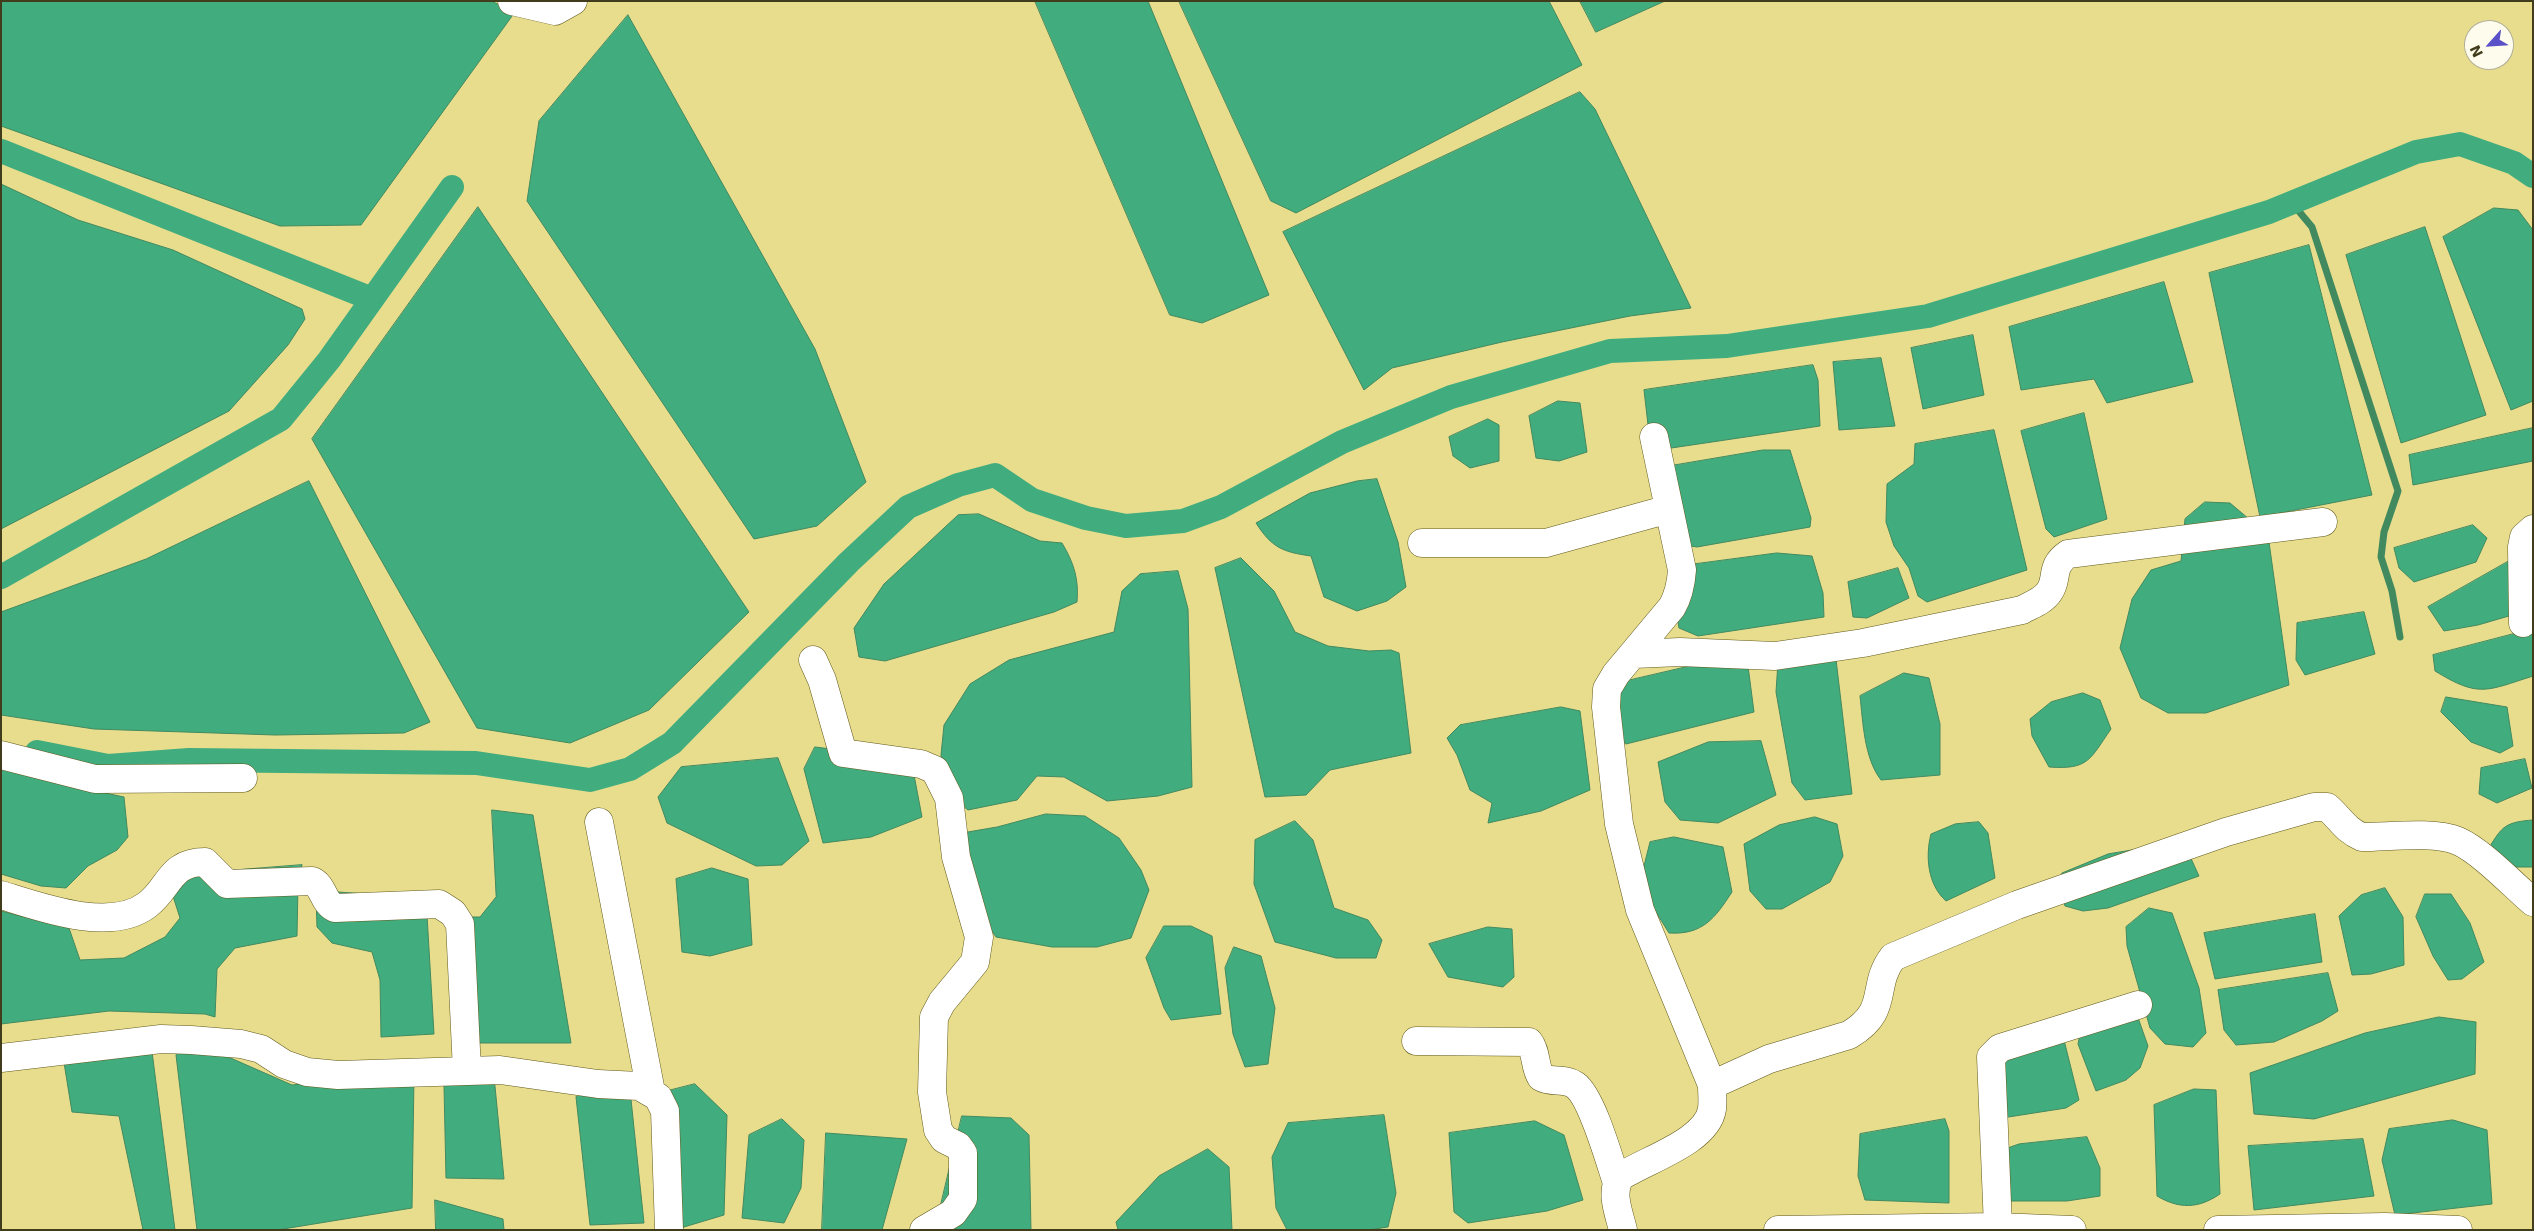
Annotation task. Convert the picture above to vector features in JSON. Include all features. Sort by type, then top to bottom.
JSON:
[{"type":"street","points":[[512,1],[555,11],[573,1]]},
{"type":"street","points":[[1617,1183],[1627,1172],[1692,1137],[1706,1123],[1712,1110],[1712,1085],[1640,910],[1619,824],[1606,707],[1607,690],[1616,674],[1672,607],[1678,596],[1682,570],[1654,437]]},
{"type":"street","points":[[1422,543],[1546,543],[1669,509]]},
{"type":"street","points":[[1634,654],[1680,652],[1775,656],[1863,643],[2022,610],[2035,604],[2050,591],[2056,566],[2068,554],[2323,522]]},
{"type":"street","points":[[2523,623],[2522,547],[2524,537],[2533,529]]},
{"type":"street","points":[[813,660],[822,680],[843,753],[921,764],[935,770],[941,778],[949,798],[956,857],[979,937],[975,962],[942,1002],[934,1017],[932,1092],[938,1130],[944,1139],[958,1146],[963,1153],[963,1199],[953,1213],[924,1230]]},
{"type":"street","points":[[1,755],[95,779],[243,778]]},
{"type":"street","points":[[1712,1085],[1769,1059],[1849,1035],[1860,1028],[1877,1008],[1885,967],[1893,957],[2017,905],[2226,832],[2314,807],[2327,807],[2343,826],[2352,833],[2362,837],[2431,836],[2458,841],[2473,850],[2533,902]]},
{"type":"street","points":[[599,822],[651,1092]]},
{"type":"street","points":[[1,895],[64,914],[107,917],[131,913],[146,906],[161,892],[174,872],[180,867],[201,862],[209,864],[228,884],[312,881],[319,886],[328,903],[335,908],[439,904],[454,913],[460,924],[467,1071]]},
{"type":"street","points":[[1998,1227],[1991,1057],[2000,1048],[2138,1005]]},
{"type":"street","points":[[1,1058],[161,1038],[241,1044],[261,1048],[284,1064],[307,1072],[338,1075],[500,1070],[598,1084],[639,1086],[658,1097],[666,1116],[669,1230]]},
{"type":"street","points":[[1416,1041],[1529,1042],[1535,1052],[1538,1071],[1541,1077],[1568,1082],[1581,1091],[1598,1126],[1617,1183],[1615,1194],[1623,1230]]},
{"type":"street","points":[[1778,1230],[1998,1227],[2072,1230]]},
{"type":"street","points":[[2218,1230],[2385,1227],[2458,1230]]},
{"type":"shaded area","points":[[1,1],[491,1],[515,12],[361,225],[280,226],[1,126]]},
{"type":"shaded area","points":[[1035,1],[1148,1],[1269,295],[1202,323],[1170,315]]},
{"type":"shaded area","points":[[1179,1],[1549,1],[1582,65],[1296,213],[1271,201]]},
{"type":"shaded area","points":[[1580,1],[1665,1],[1596,32]]},
{"type":"shaded area","points":[[628,15],[815,349],[866,482],[817,526],[754,539],[527,201],[539,121]]},
{"type":"shaded area","points":[[1580,92],[1595,109],[1691,308],[1630,316],[1502,342],[1392,368],[1364,390],[1283,232]]},
{"type":"shaded area","points":[[1,184],[78,220],[173,250],[302,309],[305,319],[288,345],[229,411],[1,529]]},
{"type":"shaded area","points":[[478,207],[749,612],[649,710],[570,743],[477,728],[312,439]]},
{"type":"shaded area","points":[[2494,208],[2518,210],[2533,230],[2533,401],[2511,410],[2443,237]]},
{"type":"shaded area","points":[[2425,227],[2486,415],[2401,443],[2346,255]]},
{"type":"shaded area","points":[[2309,245],[2372,495],[2260,517],[2209,273]]},
{"type":"shaded area","points":[[2164,282],[2193,382],[2107,403],[2094,379],[2021,390],[2009,327]]},
{"type":"shaded area","points":[[1973,335],[1984,395],[1923,409],[1911,348]]},
{"type":"shaded area","points":[[1881,358],[1895,426],[1839,430],[1833,362]]},
{"type":"shaded area","points":[[1813,365],[1818,380],[1820,426],[1651,451],[1644,390]]},
{"type":"shaded area","points":[[1558,401],[1580,403],[1587,452],[1559,461],[1536,458],[1529,416]]},
{"type":"shaded area","points":[[2084,413],[2107,519],[2054,537],[2046,529],[2021,431]]},
{"type":"shaded area","points":[[1488,419],[1499,425],[1499,461],[1470,468],[1453,456],[1449,437]]},
{"type":"shaded area","points":[[2533,428],[2533,461],[2413,485],[2409,455]]},
{"type":"shaded area","points":[[1994,430],[2027,570],[1927,602],[1918,596],[1909,568],[1894,546],[1886,522],[1887,484],[1914,464],[1915,444]]},
{"type":"shaded area","points":[[1763,450],[1790,450],[1811,518],[1810,527],[1697,547],[1676,544],[1653,469]]},
{"type":"shaded area","points":[[1377,479],[1398,542],[1406,587],[1387,601],[1357,611],[1324,597],[1311,556],[1293,553],[1279,547],[1267,538],[1256,523],[1310,493],[1357,481]]},
{"type":"shaded area","points":[[309,481],[430,722],[404,733],[275,735],[94,729],[1,715],[1,612],[146,559]]},
{"type":"shaded area","points":[[2205,502],[2230,503],[2268,535],[2289,685],[2206,713],[2168,713],[2141,698],[2120,648],[2132,599],[2151,570],[2181,561],[2185,519]]},
{"type":"shaded area","points":[[979,514],[1040,541],[1062,543],[1075,571],[1077,602],[1054,612],[885,661],[859,657],[854,628],[884,584],[958,515]]},
{"type":"shaded area","points":[[2473,525],[2487,538],[2476,562],[2414,582],[2399,568],[2394,548]]},
{"type":"shaded area","points":[[1777,553],[1812,556],[1823,593],[1824,617],[1698,636],[1679,628],[1673,594],[1681,566]]},
{"type":"shaded area","points":[[1241,558],[1274,591],[1295,632],[1328,646],[1369,651],[1391,650],[1399,653],[1411,753],[1330,770],[1306,795],[1265,797],[1215,568]]},
{"type":"shaded area","points":[[2511,560],[2533,609],[2478,625],[2444,631],[2428,607]]},
{"type":"shaded area","points":[[1898,568],[1909,598],[1867,618],[1853,617],[1848,582]]},
{"type":"shaded area","points":[[1178,571],[1188,609],[1192,787],[1158,796],[1107,801],[1064,777],[1037,776],[1017,800],[968,810],[954,799],[944,775],[941,755],[944,725],[970,684],[1009,660],[1114,632],[1122,591],[1140,574]]},
{"type":"shaded area","points":[[2364,612],[2375,654],[2305,675],[2296,660],[2297,623]]},
{"type":"shaded area","points":[[2533,629],[2533,676],[2493,688],[2483,689],[2462,685],[2435,671],[2433,655]]},
{"type":"shaded area","points":[[1835,651],[1852,794],[1805,800],[1792,783],[1776,692],[1778,662]]},
{"type":"shaded area","points":[[1703,663],[1748,666],[1754,712],[1626,744],[1612,734],[1618,683]]},
{"type":"shaded area","points":[[1904,673],[1929,678],[1940,724],[1940,775],[1881,780],[1875,771],[1868,751],[1863,728],[1860,696]]},
{"type":"shaded area","points":[[2083,693],[2100,700],[2111,729],[2093,755],[2081,764],[2073,767],[2049,767],[2032,736],[2030,719],[2051,702]]},
{"type":"shaded area","points":[[2446,697],[2507,707],[2513,746],[2500,753],[2471,742],[2441,712]]},
{"type":"shaded area","points":[[1561,707],[1580,711],[1590,790],[1541,811],[1488,823],[1492,803],[1470,790],[1457,755],[1447,738],[1460,725]]},
{"type":"shaded area","points":[[1761,741],[1776,795],[1718,823],[1680,820],[1665,802],[1658,762],[1708,742]]},
{"type":"shaded area","points":[[815,747],[911,759],[922,817],[871,837],[823,843],[804,769]]},
{"type":"shaded area","points":[[778,758],[809,841],[782,865],[756,866],[667,823],[658,797],[681,767]]},
{"type":"shaded area","points":[[2525,759],[2532,788],[2497,803],[2479,794],[2481,768]]},
{"type":"shaded area","points":[[1,765],[48,781],[124,797],[128,837],[117,850],[88,866],[66,888],[41,886],[1,874]]},
{"type":"shaded area","points":[[492,810],[533,815],[571,1043],[463,1043],[448,917],[480,917],[496,897]]},
{"type":"shaded area","points":[[1046,814],[1085,816],[1119,838],[1141,870],[1149,890],[1131,938],[1097,947],[1052,947],[996,937],[971,900],[962,833],[997,827]]},
{"type":"shaded area","points":[[1815,817],[1837,824],[1843,856],[1830,882],[1782,909],[1766,909],[1750,891],[1744,844],[1779,825]]},
{"type":"shaded area","points":[[2533,820],[2533,867],[2498,867],[2489,848],[2498,835],[2506,826],[2517,822]]},
{"type":"shaded area","points":[[1295,821],[1313,840],[1334,908],[1368,920],[1382,940],[1376,958],[1336,958],[1275,942],[1254,884],[1255,840]]},
{"type":"shaded area","points":[[1979,822],[1988,833],[1995,878],[1946,901],[1935,887],[1932,879],[1928,861],[1931,834],[1955,824]]},
{"type":"shaded area","points":[[1674,837],[1723,847],[1732,892],[1720,910],[1707,923],[1699,928],[1681,933],[1669,933],[1654,909],[1643,870],[1650,842]]},
{"type":"shaded area","points":[[2170,844],[2188,852],[2199,876],[2108,908],[2083,911],[2065,906],[2057,883],[2062,873],[2108,854]]},
{"type":"shaded area","points":[[302,865],[298,885],[297,936],[235,948],[217,969],[215,1017],[205,1014],[109,1011],[1,1024],[1,911],[69,928],[80,960],[124,958],[165,937],[180,918],[172,893],[176,875]]},
{"type":"shaded area","points":[[712,868],[748,879],[752,945],[710,956],[682,952],[676,879]]},
{"type":"shaded area","points":[[2385,888],[2403,917],[2404,965],[2371,974],[2352,975],[2339,916],[2361,895]]},
{"type":"shaded area","points":[[338,892],[426,898],[434,1034],[381,1037],[380,980],[372,952],[332,943],[317,927],[316,896]]},
{"type":"shaded area","points":[[2425,894],[2451,894],[2470,923],[2484,962],[2462,979],[2448,980],[2433,956],[2416,917]]},
{"type":"shaded area","points":[[2149,908],[2172,913],[2199,988],[2206,1033],[2193,1047],[2165,1044],[2150,1028],[2127,946],[2126,927]]},
{"type":"shaded area","points":[[2315,914],[2322,962],[2215,979],[2204,933]]},
{"type":"shaded area","points":[[1164,926],[1191,926],[1212,936],[1221,1014],[1171,1020],[1164,1008],[1146,958]]},
{"type":"shaded area","points":[[1488,927],[1512,929],[1514,977],[1503,987],[1448,977],[1429,944]]},
{"type":"shaded area","points":[[1234,947],[1261,956],[1275,1008],[1268,1064],[1245,1067],[1233,1034],[1225,968]]},
{"type":"shaded area","points":[[2328,973],[2338,1011],[2322,1021],[2274,1042],[2236,1045],[2224,1030],[2218,990]]},
{"type":"shaded area","points":[[2136,1012],[2148,1046],[2140,1068],[2126,1080],[2096,1091],[2078,1044],[2083,1019]]},
{"type":"shaded area","points":[[2439,1017],[2476,1022],[2475,1074],[2314,1119],[2254,1114],[2250,1073],[2365,1033]]},
{"type":"shaded area","points":[[150,1036],[175,1230],[143,1230],[119,1116],[72,1112],[61,1044]]},
{"type":"shaded area","points":[[2064,1040],[2079,1100],[2066,1108],[2002,1118],[1993,1045]]},
{"type":"shaded area","points":[[201,1045],[292,1085],[395,1074],[414,1077],[412,1208],[277,1230],[197,1230],[176,1055]]},
{"type":"shaded area","points":[[494,1076],[504,1179],[446,1178],[444,1086]]},
{"type":"shaded area","points":[[695,1084],[727,1115],[724,1215],[674,1230],[656,1094]]},
{"type":"shaded area","points":[[595,1089],[630,1090],[644,1223],[590,1225],[576,1097]]},
{"type":"shaded area","points":[[2194,1089],[2216,1090],[2220,1194],[2196,1205],[2188,1206],[2173,1203],[2157,1196],[2154,1105]]},
{"type":"shaded area","points":[[1384,1115],[1396,1193],[1388,1227],[1368,1230],[1287,1230],[1276,1208],[1272,1157],[1288,1123]]},
{"type":"shaded area","points":[[962,1116],[1011,1118],[1029,1135],[1031,1230],[935,1230]]},
{"type":"shaded area","points":[[782,1119],[804,1140],[801,1188],[784,1223],[742,1218],[749,1135]]},
{"type":"shaded area","points":[[1945,1119],[1949,1131],[1949,1203],[1865,1200],[1858,1176],[1860,1134]]},
{"type":"shaded area","points":[[2453,1120],[2487,1130],[2492,1204],[2395,1215],[2382,1160],[2389,1129]]},
{"type":"shaded area","points":[[1535,1121],[1564,1135],[1583,1200],[1547,1211],[1468,1223],[1454,1212],[1449,1133]]},
{"type":"shaded area","points":[[826,1133],[907,1139],[882,1230],[822,1230]]},
{"type":"shaded area","points":[[2087,1137],[2100,1168],[2100,1196],[2067,1201],[2009,1201],[2002,1150],[2019,1144]]},
{"type":"shaded area","points":[[2363,1139],[2374,1196],[2254,1210],[2248,1146]]},
{"type":"shaded area","points":[[1208,1149],[1229,1167],[1232,1230],[1118,1230],[1116,1222],[1159,1176]]},
{"type":"shaded area","points":[[435,1200],[503,1219],[504,1230],[436,1230]]},
{"type":"waterway","points":[[37,752],[108,766],[189,760],[476,763],[590,780],[630,769],[672,743],[849,562],[908,507],[958,485],[995,475],[1032,500],[1086,518],[1126,526],[1183,521],[1221,507],[1342,442],[1451,397],[1610,351],[1727,346],[1928,316],[2269,212],[2416,152],[2460,144],[2514,163],[2533,176]]},
{"type":"waterway","points":[[1,151],[372,299]]},
{"type":"waterway","points":[[1,577],[281,419],[329,360],[452,187]]},
{"type":"waterway","points":[[2292,203],[2312,227],[2398,491],[2384,532],[2381,557],[2392,591],[2400,637]]}]
